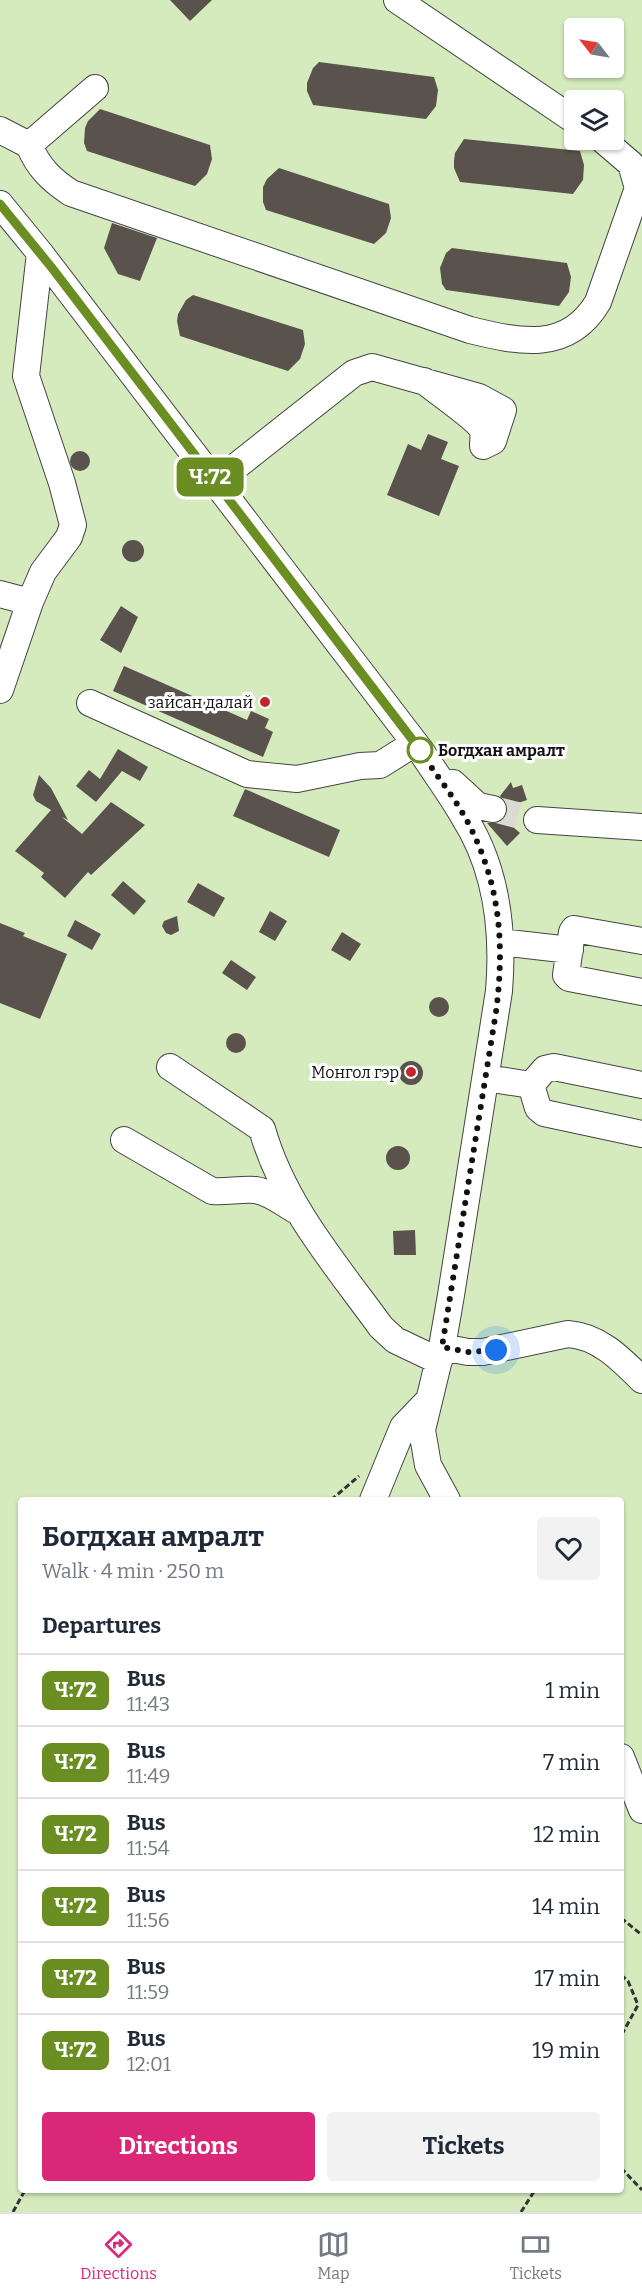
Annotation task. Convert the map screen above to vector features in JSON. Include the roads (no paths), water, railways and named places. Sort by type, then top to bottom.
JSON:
[{"type":"street","points":[[397,0],[564,113]]},
{"type":"street","points":[[29,145],[94,88]]},
{"type":"street","points":[[0,130],[29,145],[36,162],[54,182],[71,193],[470,330],[506,339],[544,340],[577,328],[598,302],[638,188],[631,164],[615,150]]},
{"type":"street","points":[[1,209],[40,253],[418,747],[466,819],[479,846],[499,912],[501,942],[499,991],[440,1354],[422,1430],[428,1465],[445,1497]]},
{"type":"street","points":[[0,690],[30,602],[43,572],[69,537],[73,525],[62,483],[26,376],[40,253]]},
{"type":"street","points":[[215,483],[354,372],[372,367],[424,381]]},
{"type":"street","points":[[0,594],[30,602]]},
{"type":"street","points":[[90,703],[248,774],[297,779],[360,765],[380,765],[418,747]]},
{"type":"street","points":[[418,747],[473,803],[484,809],[493,809]]},
{"type":"street","points":[[537,820],[642,826]]},
{"type":"street","points":[[642,941],[574,929],[566,975],[569,978],[642,992]]},
{"type":"street","points":[[501,942],[570,950]]},
{"type":"street","points":[[170,1067],[262,1129],[266,1144],[297,1211],[381,1327],[395,1340],[440,1354],[483,1352],[568,1334],[580,1335],[594,1340],[618,1357],[642,1380]]},
{"type":"street","points":[[531,1085],[545,1069],[554,1067],[642,1084]]},
{"type":"street","points":[[486,1078],[531,1085]]},
{"type":"street","points":[[531,1085],[538,1108],[544,1113],[642,1134]]},
{"type":"street","points":[[124,1140],[212,1191],[253,1190],[266,1193],[297,1211]]},
{"type":"street","points":[[374,1497],[403,1427],[430,1398]]},
{"type":"street","points":[[624,1765],[642,1810]]},
{"type":"tunnel","points":[[493,809],[537,820]]},
{"type":"place","name":"зайсан далай","points":[[265,702]]},
{"type":"place","name":"Богдхан амралт","points":[[420,750]]},
{"type":"place","name":"Монгол гэр","points":[[411,1072]]}]
